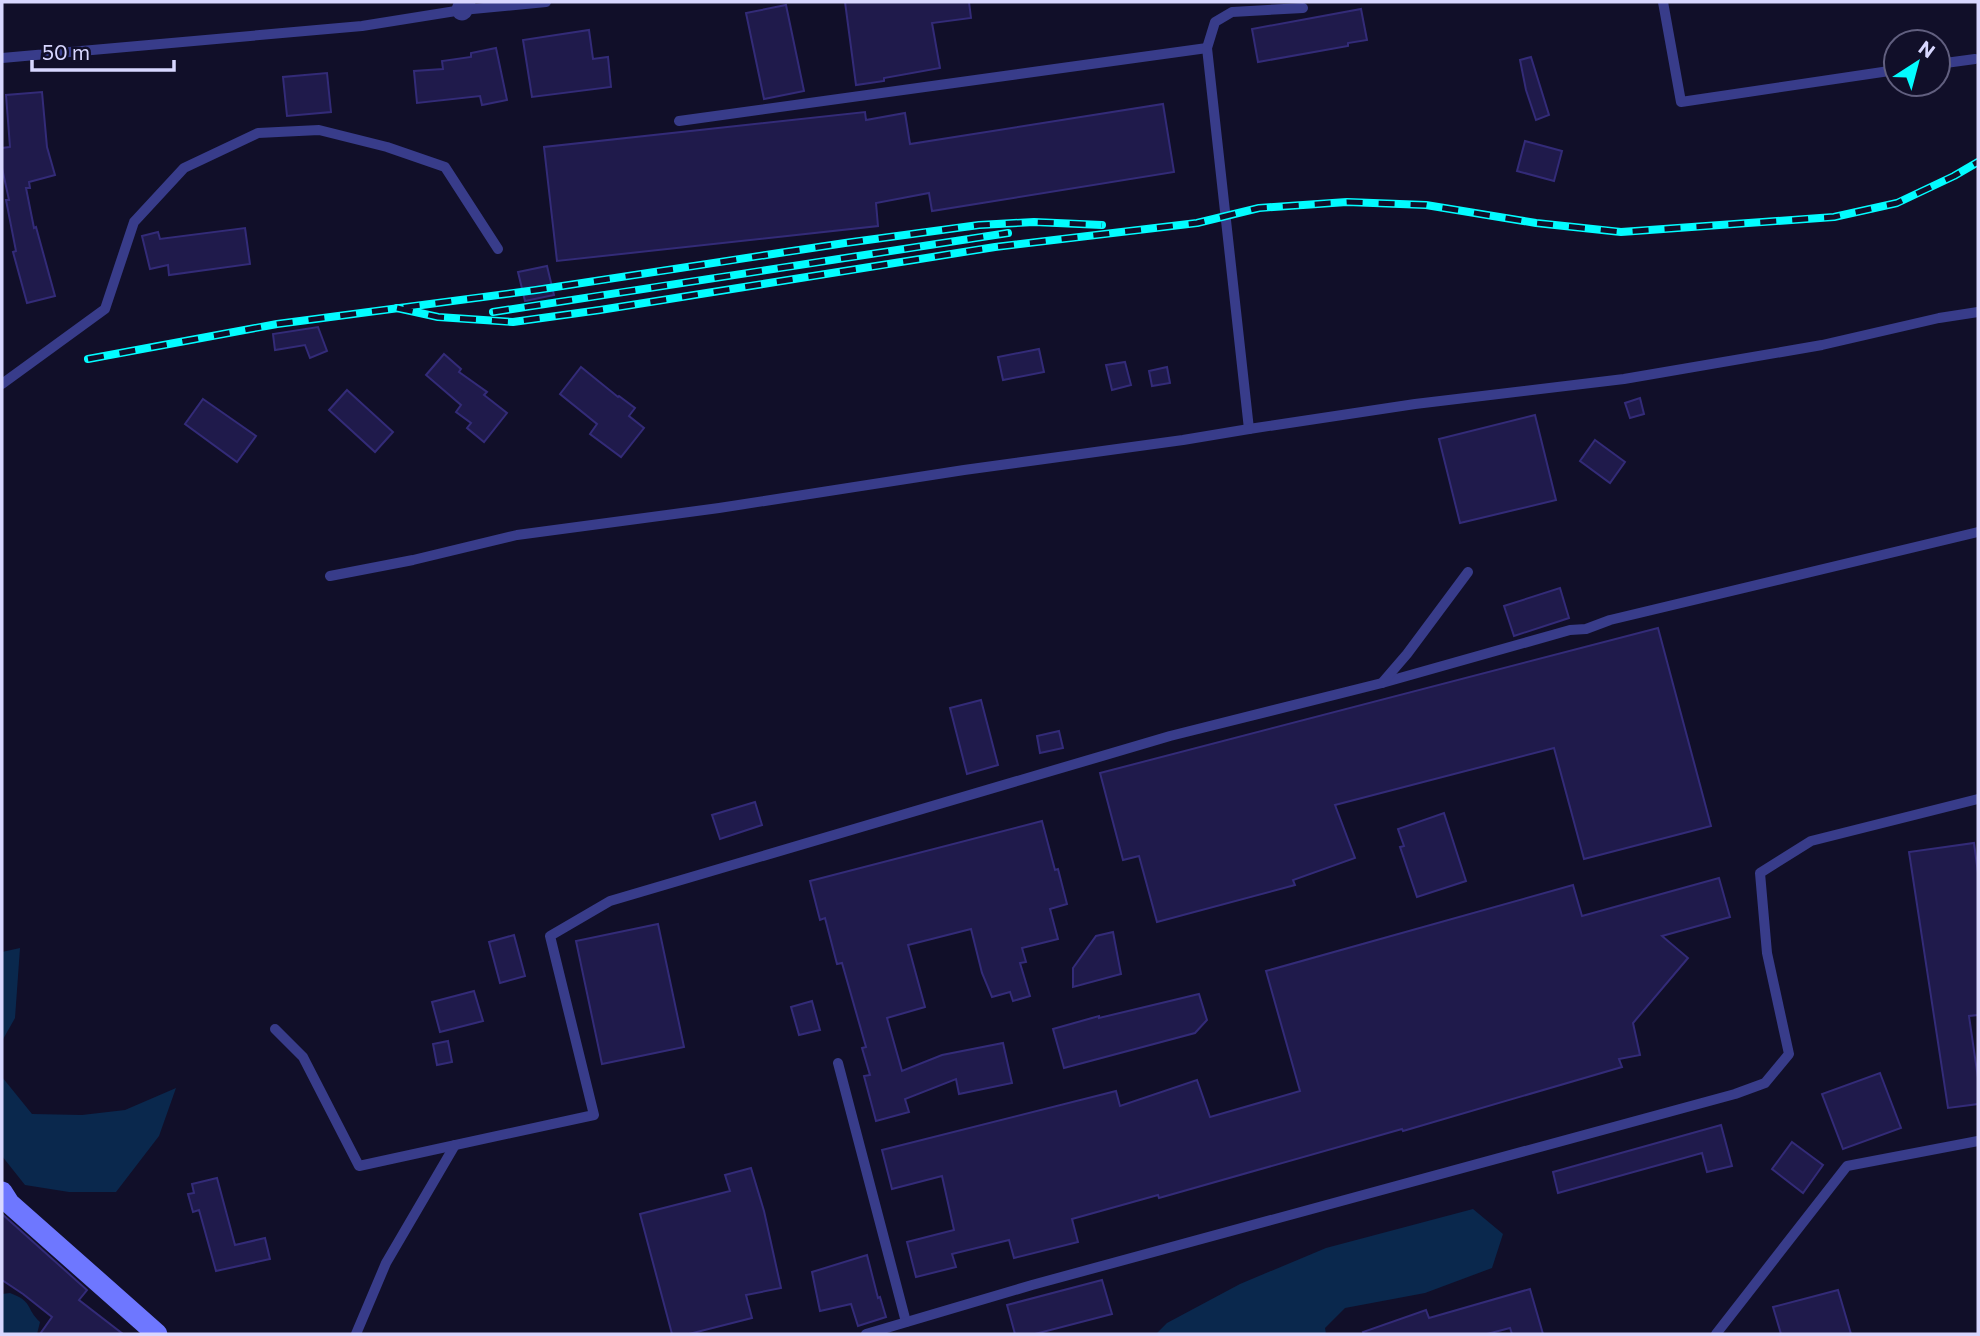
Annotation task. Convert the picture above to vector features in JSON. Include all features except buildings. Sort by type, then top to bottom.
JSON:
[{"type":"street","points":[[2,1192],[9,1203],[157,1334]]},
{"type":"lane","points":[[2,58],[362,26],[464,6],[547,2]]},
{"type":"lane","points":[[1663,2],[1681,102],[1882,72]]},
{"type":"lane","points":[[1248,429],[1207,48],[1215,22],[1232,12],[1303,8]]},
{"type":"lane","points":[[679,121],[1207,48]]},
{"type":"lane","points":[[1952,62],[1975,59]]},
{"type":"lane","points":[[2,384],[105,309],[134,222],[184,168],[258,133],[318,130],[387,146],[445,167],[498,249]]},
{"type":"lane","points":[[330,576],[413,560],[517,535],[719,508],[1428,403],[1624,379],[1822,345],[1939,318],[1978,312]]},
{"type":"lane","points":[[275,1029],[303,1057],[359,1166],[594,1115],[550,936],[610,901],[1170,736],[1382,683],[1570,630],[1586,629],[1610,620],[1978,532]]},
{"type":"lane","points":[[1382,683],[1468,572]]},
{"type":"lane","points":[[866,1334],[1045,1281],[1722,1098],[1765,1083],[1789,1054],[1767,954],[1760,873],[1811,841],[1978,799]]},
{"type":"lane","points":[[838,1063],[906,1322]]},
{"type":"lane","points":[[1716,1334],[1847,1166],[1978,1141]]},
{"type":"lane","points":[[356,1334],[386,1263],[455,1145]]},
{"type":"water","points":[[20,948],[15,1018],[2,1041],[2,952]]},
{"type":"water","points":[[2,1077],[32,1114],[82,1115],[125,1110],[176,1088],[159,1136],[116,1192],[69,1192],[25,1185],[2,1156]]},
{"type":"water","points":[[1473,1209],[1503,1234],[1492,1268],[1425,1293],[1345,1308],[1325,1328],[1326,1334],[1156,1334],[1167,1323],[1240,1284],[1326,1248]]},
{"type":"water","points":[[10,1293],[26,1302],[40,1322],[37,1334],[2,1334],[2,1294]]},
{"type":"railway","points":[[397,308],[438,317],[513,322],[995,247],[1197,223],[1259,208],[1347,202],[1426,205],[1536,223],[1621,232],[1834,217],[1897,203],[1978,162]]},
{"type":"railway","points":[[88,359],[277,324],[536,290],[979,225],[1034,222],[1102,225]]},
{"type":"railway","points":[[493,312],[1008,233]]}]
